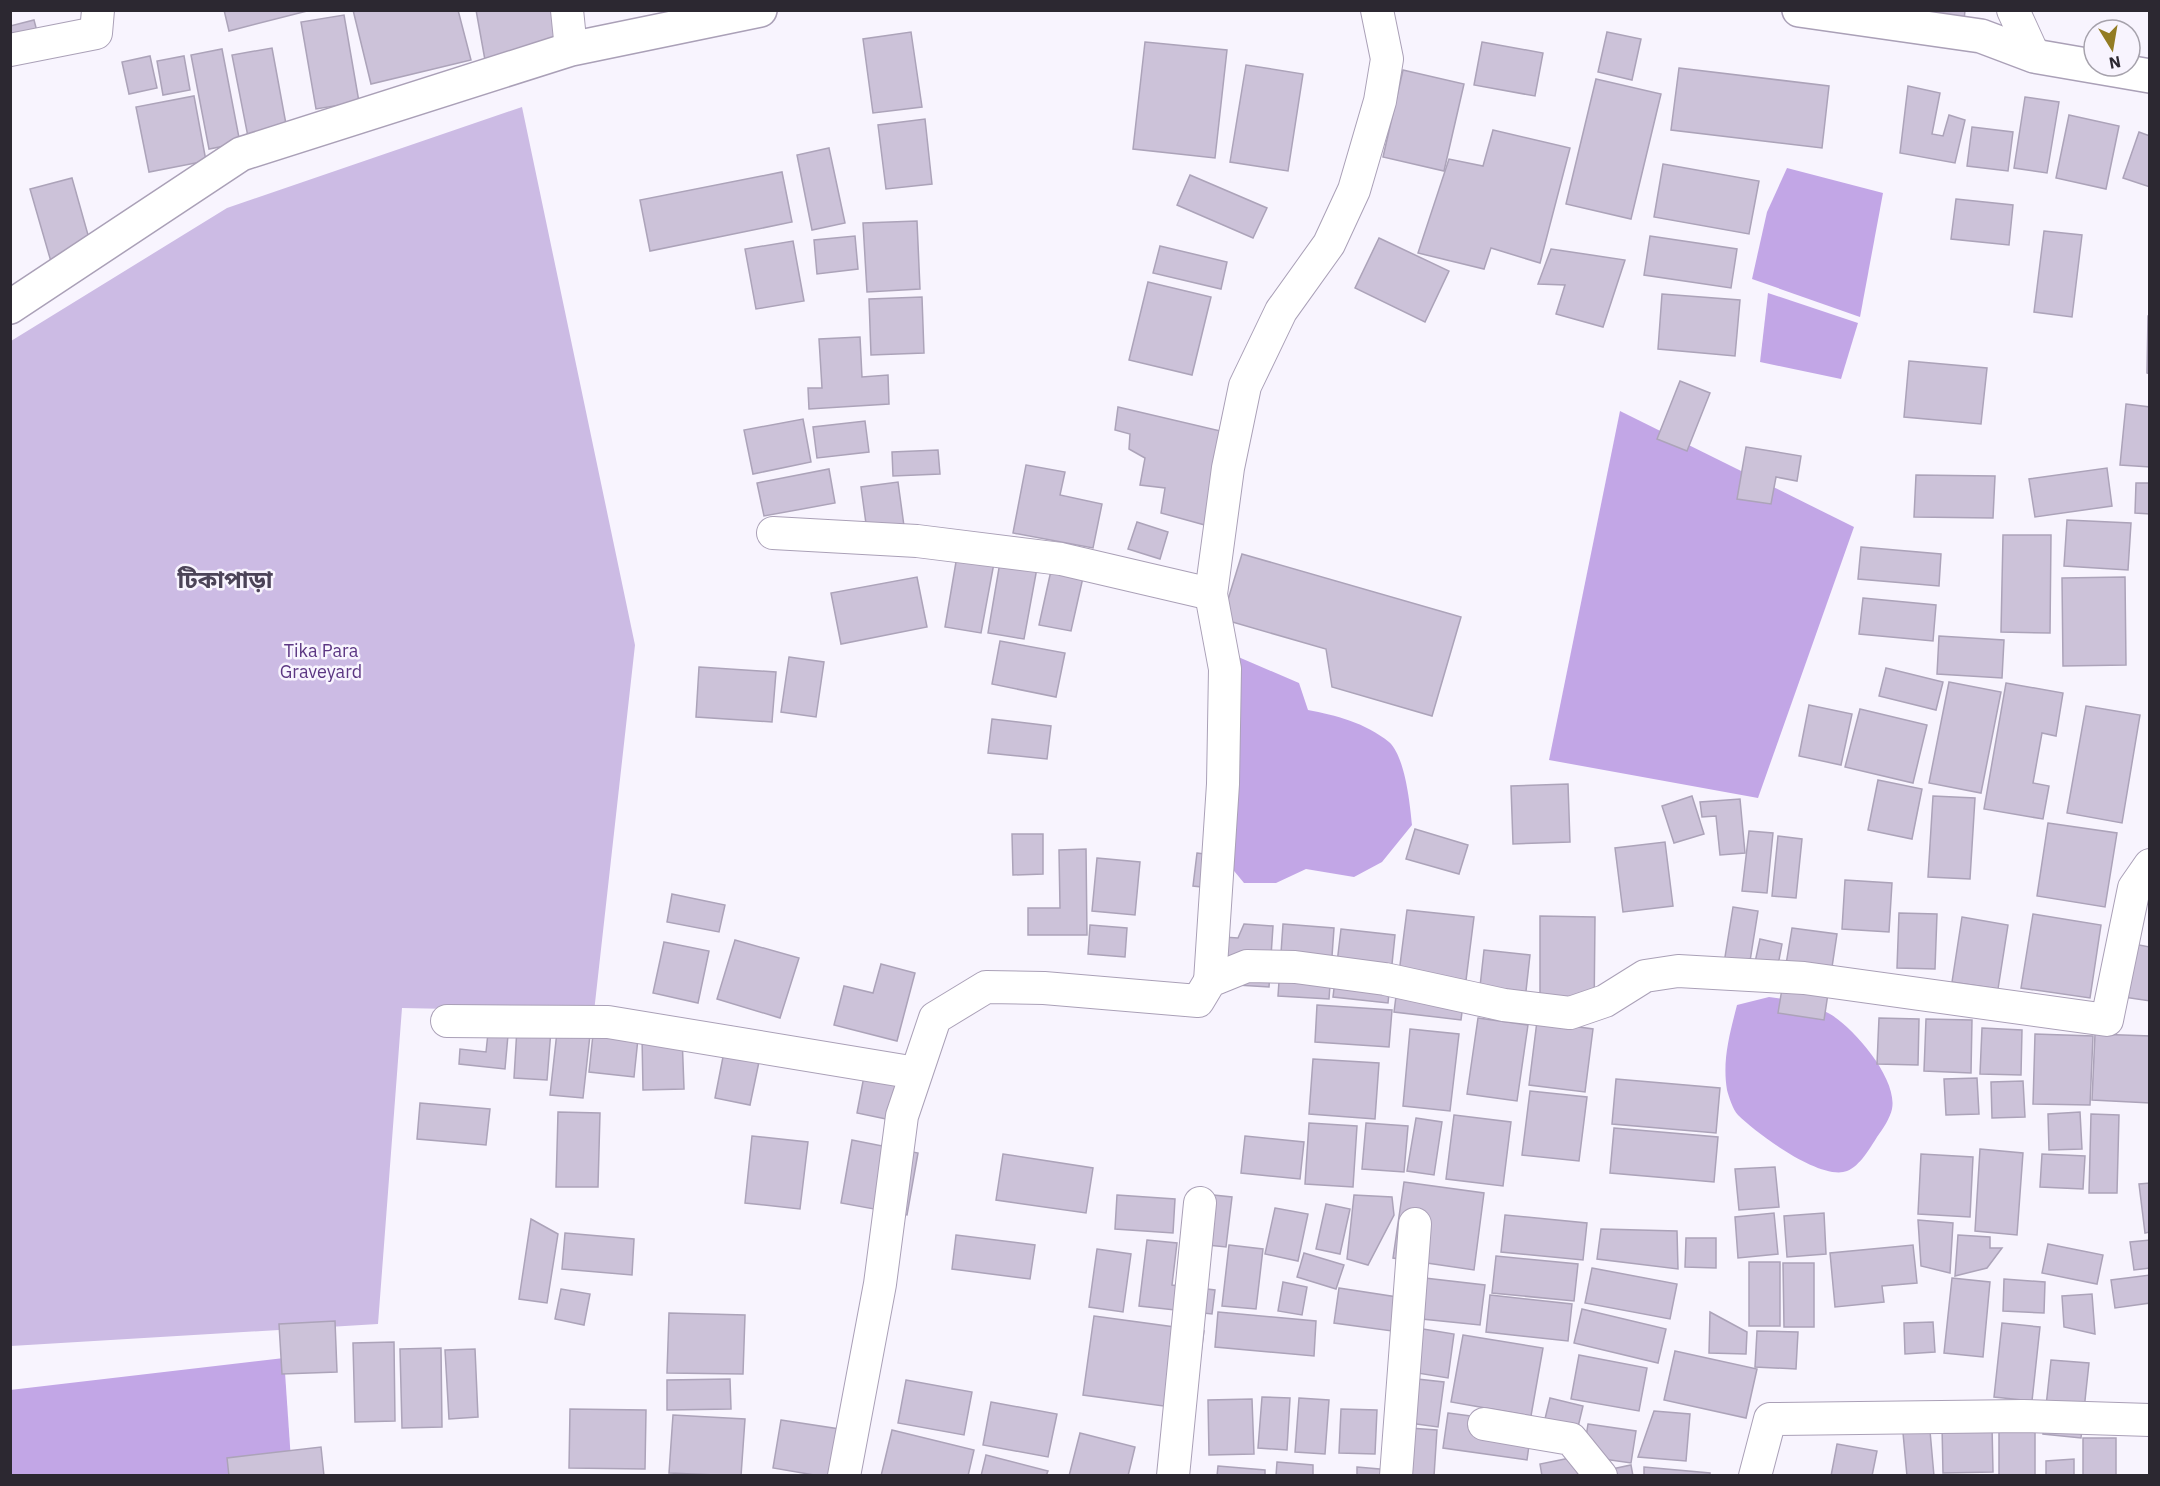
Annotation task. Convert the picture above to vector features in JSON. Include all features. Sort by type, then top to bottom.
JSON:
[{"type":"main road","points":[[10,306],[241,154],[571,49],[760,10]]},
{"type":"main road","points":[[1799,10],[1981,36],[2034,56],[2150,76]]},
{"type":"street","points":[[10,50],[96,33],[98,10]]},
{"type":"street","points":[[567,10],[571,49]]},
{"type":"street","points":[[844,1476],[880,1284],[902,1116],[935,1017],[986,987],[1044,988],[1198,1001],[1210,981],[1223,784],[1226,669],[1211,594],[1228,468],[1245,386],[1281,311],[1329,244],[1354,190],[1380,101],[1387,59],[1377,10]]},
{"type":"street","points":[[2013,10],[2034,56]]},
{"type":"street","points":[[772,534],[917,541],[1061,559],[1211,594]]},
{"type":"street","points":[[1210,981],[1247,966],[1295,967],[1385,979],[1504,1005],[1570,1013],[1605,1001],[1645,976],[1678,971],[1804,978],[2107,1020],[2134,888],[2150,865]]},
{"type":"street","points":[[447,1021],[608,1022],[916,1072]]},
{"type":"street","points":[[1173,1476],[1200,1203]]},
{"type":"street","points":[[1396,1476],[1415,1224]]},
{"type":"street","points":[[1755,1476],[1770,1419],[2023,1416],[2150,1420]]},
{"type":"street","points":[[1484,1424],[1571,1439],[1601,1476]]},
{"type":"green space","name":"Tika Para Graveyard","points":[[522,107],[635,645],[594,1012],[402,1008],[378,1324],[11,1346],[11,341],[227,208]]},
{"type":"shaded area","points":[[1787,168],[1883,193],[1860,317],[1752,279],[1767,212]]},
{"type":"shaded area","points":[[1768,293],[1858,323],[1841,379],[1760,362]]},
{"type":"shaded area","points":[[1620,411],[1854,527],[1758,798],[1549,760]]},
{"type":"shaded area","points":[[1236,656],[1299,683],[1308,710],[1339,717],[1360,725],[1380,735],[1394,749],[1406,781],[1412,825],[1382,862],[1354,877],[1306,869],[1276,883],[1244,883],[1230,866]]},
{"type":"shaded area","points":[[1769,997],[1823,1010],[1840,1021],[1862,1042],[1888,1083],[1892,1097],[1892,1109],[1888,1120],[1864,1156],[1852,1169],[1836,1172],[1806,1163],[1774,1144],[1738,1115],[1733,1107],[1727,1090],[1725,1068],[1727,1047],[1737,1005]]},
{"type":"shaded area","points":[[284,1358],[292,1475],[11,1475],[10,1390]]},
{"type":"building","points":[[224,10],[311,10],[229,31]]},
{"type":"building","points":[[353,10],[458,10],[471,60],[371,84]]},
{"type":"building","points":[[476,10],[552,10],[558,46],[485,60]]},
{"type":"building","points":[[1924,10],[1965,10],[1964,21],[1923,17]]},
{"type":"building","points":[[344,15],[359,102],[316,109],[301,22]]},
{"type":"building","points":[[34,20],[44,58],[10,66],[10,26]]},
{"type":"building","points":[[911,32],[922,107],[873,113],[863,39]]},
{"type":"building","points":[[1607,32],[1641,39],[1632,80],[1598,72]]},
{"type":"building","points":[[1145,42],[1227,50],[1215,158],[1133,149]]},
{"type":"building","points":[[1482,42],[1543,53],[1535,96],[1474,85]]},
{"type":"building","points":[[272,48],[288,135],[249,142],[232,55]]},
{"type":"building","points":[[222,49],[240,143],[209,149],[191,55]]},
{"type":"building","points":[[150,56],[157,88],[129,94],[122,62]]},
{"type":"building","points":[[184,56],[190,90],[163,95],[157,61]]},
{"type":"building","points":[[1246,65],[1303,74],[1288,171],[1230,162]]},
{"type":"building","points":[[1679,68],[1829,86],[1822,148],[1671,130]]},
{"type":"building","points":[[1403,70],[1464,84],[1444,171],[1383,157]]},
{"type":"building","points":[[1596,79],[1661,94],[1631,219],[1566,204]]},
{"type":"building","points":[[1908,86],[1940,93],[1932,134],[1943,136],[1949,115],[1965,120],[1955,163],[1900,153]]},
{"type":"building","points":[[194,96],[206,161],[149,172],[136,107]]},
{"type":"building","points":[[2025,97],[2059,102],[2047,173],[2014,168]]},
{"type":"building","points":[[2069,115],[2119,126],[2106,189],[2056,178]]},
{"type":"building","points":[[925,119],[932,184],[886,189],[878,125]]},
{"type":"building","points":[[1972,127],[2013,132],[2008,171],[1967,166]]},
{"type":"building","points":[[1493,130],[1570,148],[1540,263],[1491,248],[1484,269],[1418,253],[1449,159],[1483,166]]},
{"type":"building","points":[[2139,132],[2150,136],[2150,187],[2123,178]]},
{"type":"building","points":[[829,148],[845,223],[812,230],[797,155]]},
{"type":"building","points":[[1663,164],[1759,181],[1749,234],[1654,217]]},
{"type":"building","points":[[782,172],[792,222],[650,251],[640,200]]},
{"type":"building","points":[[1190,175],[1267,208],[1253,238],[1177,205]]},
{"type":"building","points":[[72,178],[90,242],[54,272],[30,189]]},
{"type":"building","points":[[1956,199],[2013,205],[2009,245],[1951,239]]},
{"type":"building","points":[[917,221],[920,289],[867,292],[863,223]]},
{"type":"building","points":[[2044,231],[2082,235],[2072,317],[2034,312]]},
{"type":"building","points":[[855,236],[858,269],[817,274],[814,240]]},
{"type":"building","points":[[1650,236],[1737,249],[1731,288],[1644,275]]},
{"type":"building","points":[[1379,238],[1449,271],[1425,322],[1355,288]]},
{"type":"building","points":[[793,241],[804,301],[756,309],[745,249]]},
{"type":"building","points":[[1160,246],[1227,262],[1221,289],[1153,273]]},
{"type":"building","points":[[1551,249],[1625,260],[1603,327],[1556,314],[1565,285],[1538,284]]},
{"type":"building","points":[[1148,282],[1211,297],[1192,375],[1129,360]]},
{"type":"building","points":[[1662,294],[1740,300],[1735,356],[1658,349]]},
{"type":"building","points":[[922,297],[924,353],[871,355],[869,299]]},
{"type":"building","points":[[2148,316],[2150,316],[2150,374],[2147,373]]},
{"type":"building","points":[[860,337],[862,377],[888,375],[889,404],[809,409],[808,388],[822,388],[819,339]]},
{"type":"building","points":[[1909,361],[1987,368],[1981,424],[1904,417]]},
{"type":"building","points":[[1680,381],[1710,393],[1687,451],[1657,439]]},
{"type":"building","points":[[2126,404],[2150,407],[2150,467],[2120,465]]},
{"type":"building","points":[[1118,407],[1229,433],[1212,527],[1161,513],[1165,488],[1140,485],[1145,458],[1129,449],[1130,434],[1115,430]]},
{"type":"building","points":[[803,419],[811,462],[753,474],[744,430]]},
{"type":"building","points":[[865,421],[869,452],[817,458],[813,427]]},
{"type":"building","points":[[1746,447],[1801,456],[1797,481],[1776,477],[1771,504],[1737,499]]},
{"type":"building","points":[[938,450],[940,474],[893,476],[892,452]]},
{"type":"building","points":[[1026,465],[1065,472],[1060,495],[1102,504],[1093,548],[1013,533]]},
{"type":"building","points":[[2107,468],[2112,506],[2035,517],[2029,479]]},
{"type":"building","points":[[829,469],[835,503],[764,516],[757,483]]},
{"type":"building","points":[[1916,475],[1995,476],[1993,518],[1914,517]]},
{"type":"building","points":[[898,482],[904,526],[867,531],[861,487]]},
{"type":"building","points":[[2136,483],[2150,483],[2150,514],[2135,513]]},
{"type":"building","points":[[2067,520],[2131,523],[2128,570],[2064,566]]},
{"type":"building","points":[[1137,522],[1168,532],[1160,559],[1128,549]]},
{"type":"building","points":[[2003,535],[2051,535],[2050,633],[2001,632]]},
{"type":"building","points":[[1861,547],[1941,554],[1939,586],[1858,579]]},
{"type":"building","points":[[1242,554],[1461,617],[1432,716],[1332,687],[1326,649],[1222,619]]},
{"type":"building","points":[[957,556],[994,563],[981,633],[945,627]]},
{"type":"building","points":[[1000,562],[1037,568],[1024,639],[988,633]]},
{"type":"building","points":[[1052,566],[1084,573],[1071,631],[1039,625]]},
{"type":"building","points":[[917,577],[927,627],[841,644],[831,593]]},
{"type":"building","points":[[2125,577],[2126,665],[2063,666],[2062,578]]},
{"type":"building","points":[[1863,598],[1936,605],[1933,641],[1859,634]]},
{"type":"building","points":[[1939,636],[2004,640],[2002,678],[1937,674]]},
{"type":"building","points":[[1000,641],[1065,653],[1056,697],[992,684]]},
{"type":"building","points":[[789,657],[824,662],[816,717],[781,712]]},
{"type":"building","points":[[699,667],[776,672],[772,722],[696,717]]},
{"type":"building","points":[[1886,668],[1943,682],[1936,710],[1879,696]]},
{"type":"building","points":[[1949,682],[2001,692],[1981,793],[1929,783]]},
{"type":"building","points":[[2006,683],[2063,693],[2056,736],[2042,733],[2033,783],[2049,786],[2043,819],[1984,809]]},
{"type":"building","points":[[1809,705],[1852,714],[1841,765],[1799,756]]},
{"type":"building","points":[[2086,706],[2140,715],[2122,823],[2067,813]]},
{"type":"building","points":[[1860,709],[1927,725],[1913,783],[1845,767]]},
{"type":"building","points":[[992,719],[1051,726],[1047,759],[988,753]]},
{"type":"building","points":[[1878,780],[1922,789],[1912,839],[1868,830]]},
{"type":"building","points":[[1568,784],[1570,842],[1513,844],[1511,786]]},
{"type":"building","points":[[1692,796],[1704,834],[1674,843],[1662,806]]},
{"type":"building","points":[[1933,796],[1975,798],[1970,879],[1928,877]]},
{"type":"building","points":[[1740,799],[1745,853],[1720,855],[1716,816],[1702,817],[1700,802]]},
{"type":"building","points":[[2048,823],[2117,833],[2105,907],[2037,896]]},
{"type":"building","points":[[1415,829],[1468,845],[1459,874],[1406,859]]},
{"type":"building","points":[[1749,831],[1773,833],[1767,893],[1742,891]]},
{"type":"building","points":[[1012,834],[1043,834],[1043,874],[1013,875]]},
{"type":"building","points":[[1778,836],[1802,839],[1796,898],[1772,896]]},
{"type":"building","points":[[1665,842],[1673,906],[1623,912],[1615,848]]},
{"type":"building","points":[[1086,849],[1087,935],[1028,935],[1028,908],[1060,908],[1059,850]]},
{"type":"building","points":[[1197,853],[1234,858],[1229,890],[1193,886]]},
{"type":"building","points":[[1097,858],[1140,862],[1135,915],[1092,911]]},
{"type":"building","points":[[1845,880],[1892,883],[1889,932],[1842,929]]},
{"type":"building","points":[[672,894],[725,905],[719,932],[667,922]]},
{"type":"building","points":[[1733,907],[1758,911],[1746,986],[1721,982]]},
{"type":"building","points":[[1407,910],[1474,917],[1461,1020],[1394,1012]]},
{"type":"building","points":[[1899,913],[1937,914],[1935,969],[1897,968]]},
{"type":"building","points":[[2033,914],[2101,925],[2090,998],[2021,988]]},
{"type":"building","points":[[1540,916],[1595,917],[1594,1018],[1540,1018]]},
{"type":"building","points":[[1962,917],[2008,925],[1998,989],[1952,982]]},
{"type":"building","points":[[1244,924],[1273,926],[1269,987],[1205,983],[1208,936],[1238,938]]},
{"type":"building","points":[[1283,924],[1334,928],[1329,999],[1278,996]]},
{"type":"building","points":[[1090,925],[1127,928],[1125,957],[1088,954]]},
{"type":"building","points":[[1792,928],[1837,934],[1824,1020],[1778,1013]]},
{"type":"building","points":[[1341,929],[1395,935],[1388,1003],[1333,997]]},
{"type":"building","points":[[1760,939],[1782,944],[1774,986],[1751,981]]},
{"type":"building","points":[[735,940],[799,958],[780,1018],[717,999]]},
{"type":"building","points":[[2113,940],[2150,947],[2150,1001],[2104,994]]},
{"type":"building","points":[[664,942],[709,951],[698,1003],[653,993]]},
{"type":"building","points":[[1484,950],[1530,955],[1523,1018],[1477,1014]]},
{"type":"building","points":[[881,964],[915,973],[897,1041],[834,1025],[844,986],[873,993]]},
{"type":"building","points":[[1317,1005],[1392,1010],[1389,1047],[1315,1042]]},
{"type":"building","points":[[1478,1018],[1528,1025],[1517,1101],[1467,1094]]},
{"type":"building","points":[[1879,1018],[1919,1019],[1918,1065],[1877,1064]]},
{"type":"building","points":[[1926,1019],[1972,1020],[1971,1073],[1924,1071]]},
{"type":"building","points":[[1537,1021],[1593,1029],[1585,1092],[1529,1085]]},
{"type":"building","points":[[558,1023],[591,1026],[583,1098],[550,1095]]},
{"type":"building","points":[[594,1025],[639,1029],[634,1077],[589,1072]]},
{"type":"building","points":[[729,1026],[765,1033],[750,1105],[715,1098]]},
{"type":"building","points":[[517,1028],[551,1030],[547,1080],[514,1078]]},
{"type":"building","points":[[1982,1028],[2022,1030],[2021,1075],[1980,1074]]},
{"type":"building","points":[[1410,1029],[1459,1034],[1450,1111],[1403,1106]]},
{"type":"building","points":[[488,1033],[508,1035],[505,1069],[459,1064],[460,1049],[486,1052]]},
{"type":"building","points":[[2035,1034],[2093,1036],[2090,1105],[2033,1104]]},
{"type":"building","points":[[2095,1034],[2150,1036],[2150,1103],[2092,1100]]},
{"type":"building","points":[[682,1035],[684,1089],[643,1090],[642,1036]]},
{"type":"building","points":[[1313,1059],[1379,1063],[1375,1119],[1309,1114]]},
{"type":"building","points":[[865,1071],[923,1082],[915,1125],[857,1113]]},
{"type":"building","points":[[1977,1078],[1979,1114],[1946,1115],[1944,1079]]},
{"type":"building","points":[[1616,1079],[1720,1088],[1716,1133],[1612,1124]]},
{"type":"building","points":[[2023,1081],[2025,1117],[1992,1118],[1991,1082]]},
{"type":"building","points":[[1530,1091],[1587,1097],[1579,1161],[1522,1155]]},
{"type":"building","points":[[420,1103],[490,1109],[486,1145],[417,1139]]},
{"type":"building","points":[[558,1112],[600,1113],[598,1187],[556,1187]]},
{"type":"building","points":[[2080,1112],[2082,1149],[2049,1150],[2048,1114]]},
{"type":"building","points":[[2091,1114],[2119,1115],[2117,1193],[2089,1193]]},
{"type":"building","points":[[1454,1115],[1511,1122],[1503,1186],[1446,1179]]},
{"type":"building","points":[[1416,1118],[1442,1122],[1434,1175],[1407,1171]]},
{"type":"building","points":[[1309,1123],[1357,1126],[1353,1187],[1305,1184]]},
{"type":"building","points":[[1366,1123],[1408,1126],[1404,1172],[1362,1169]]},
{"type":"building","points":[[1614,1128],[1718,1137],[1714,1182],[1610,1173]]},
{"type":"building","points":[[752,1136],[808,1142],[800,1209],[745,1203]]},
{"type":"building","points":[[1245,1136],[1304,1142],[1300,1179],[1241,1173]]},
{"type":"building","points":[[852,1140],[918,1153],[907,1215],[841,1203]]},
{"type":"building","points":[[1980,1149],[2023,1153],[2017,1235],[1975,1231]]},
{"type":"building","points":[[1003,1154],[1093,1168],[1086,1213],[996,1200]]},
{"type":"building","points":[[1921,1154],[1973,1157],[1970,1217],[1918,1214]]},
{"type":"building","points":[[2042,1154],[2085,1156],[2083,1189],[2040,1187]]},
{"type":"building","points":[[1775,1167],[1779,1207],[1739,1210],[1735,1169]]},
{"type":"building","points":[[1404,1182],[1484,1193],[1474,1270],[1393,1258]]},
{"type":"building","points":[[2150,1183],[2150,1232],[2145,1233],[2139,1184]]},
{"type":"building","points":[[1204,1194],[1232,1197],[1226,1247],[1198,1244]]},
{"type":"building","points":[[1117,1195],[1175,1199],[1173,1233],[1115,1229]]},
{"type":"building","points":[[1354,1195],[1392,1197],[1394,1215],[1368,1265],[1347,1259]]},
{"type":"building","points":[[1326,1204],[1350,1209],[1340,1254],[1316,1249]]},
{"type":"building","points":[[1275,1208],[1308,1214],[1298,1261],[1265,1254]]},
{"type":"building","points":[[1774,1213],[1778,1254],[1738,1258],[1735,1217]]},
{"type":"building","points":[[1824,1213],[1826,1254],[1787,1257],[1784,1216]]},
{"type":"building","points":[[1505,1215],[1587,1223],[1583,1260],[1501,1252]]},
{"type":"building","points":[[531,1219],[558,1234],[547,1303],[519,1299]]},
{"type":"building","points":[[1918,1220],[1953,1223],[1950,1273],[1921,1266]]},
{"type":"building","points":[[1601,1229],[1677,1231],[1678,1269],[1597,1259]]},
{"type":"building","points":[[565,1233],[634,1239],[632,1275],[562,1269]]},
{"type":"building","points":[[956,1235],[1035,1245],[1030,1279],[952,1269]]},
{"type":"building","points":[[1958,1235],[1990,1237],[1990,1248],[2002,1248],[1987,1268],[1955,1276]]},
{"type":"building","points":[[1686,1238],[1716,1238],[1716,1268],[1685,1267]]},
{"type":"building","points":[[1147,1240],[1177,1243],[1172,1285],[1215,1290],[1212,1314],[1139,1306]]},
{"type":"building","points":[[2150,1240],[2150,1268],[2134,1270],[2130,1242]]},
{"type":"building","points":[[2048,1244],[2103,1255],[2097,1284],[2042,1273]]},
{"type":"building","points":[[1229,1245],[1263,1249],[1256,1309],[1222,1306]]},
{"type":"building","points":[[1913,1245],[1917,1283],[1882,1286],[1884,1302],[1835,1307],[1830,1253]]},
{"type":"building","points":[[1097,1249],[1131,1254],[1123,1312],[1089,1307]]},
{"type":"building","points":[[1304,1253],[1344,1265],[1336,1289],[1297,1277]]},
{"type":"building","points":[[1496,1256],[1578,1264],[1574,1301],[1492,1293]]},
{"type":"building","points":[[1749,1262],[1780,1262],[1780,1326],[1749,1326]]},
{"type":"building","points":[[1783,1263],[1814,1263],[1814,1327],[1784,1327]]},
{"type":"building","points":[[1592,1268],[1677,1284],[1670,1319],[1585,1303]]},
{"type":"building","points":[[2150,1275],[2150,1303],[2115,1308],[2111,1280]]},
{"type":"building","points":[[1416,1277],[1485,1285],[1480,1325],[1412,1318]]},
{"type":"building","points":[[1952,1278],[1990,1282],[1983,1357],[1944,1353]]},
{"type":"building","points":[[2004,1279],[2045,1282],[2044,1313],[2003,1311]]},
{"type":"building","points":[[1283,1282],[1307,1287],[1302,1315],[1278,1311]]},
{"type":"building","points":[[1339,1288],[1397,1297],[1392,1331],[1334,1323]]},
{"type":"building","points":[[561,1289],[590,1294],[584,1325],[555,1319]]},
{"type":"building","points":[[2092,1294],[2095,1334],[2064,1327],[2062,1296]]},
{"type":"building","points":[[1490,1295],[1572,1304],[1568,1341],[1486,1332]]},
{"type":"building","points":[[1582,1309],[1666,1329],[1658,1363],[1574,1343]]},
{"type":"building","points":[[1218,1312],[1316,1321],[1314,1356],[1215,1347]]},
{"type":"building","points":[[1710,1312],[1747,1332],[1746,1354],[1709,1353]]},
{"type":"building","points":[[669,1313],[745,1315],[743,1374],[667,1373]]},
{"type":"building","points":[[1094,1316],[1204,1331],[1193,1410],[1083,1395]]},
{"type":"building","points":[[335,1321],[337,1372],[282,1374],[279,1324]]},
{"type":"building","points":[[1933,1322],[1935,1352],[1905,1354],[1904,1323]]},
{"type":"building","points":[[2002,1323],[2040,1327],[2032,1401],[1994,1397]]},
{"type":"building","points":[[1417,1328],[1454,1334],[1448,1378],[1411,1372]]},
{"type":"building","points":[[1757,1331],[1798,1332],[1796,1369],[1755,1367]]},
{"type":"building","points":[[1463,1335],[1543,1348],[1531,1416],[1451,1402]]},
{"type":"building","points":[[394,1342],[395,1421],[355,1422],[353,1343]]},
{"type":"building","points":[[441,1348],[442,1427],[402,1428],[400,1349]]},
{"type":"building","points":[[475,1349],[478,1417],[449,1419],[445,1350]]},
{"type":"building","points":[[1675,1351],[1757,1369],[1746,1418],[1664,1400]]},
{"type":"building","points":[[1579,1355],[1647,1368],[1639,1411],[1571,1399]]},
{"type":"building","points":[[2051,1360],[2089,1363],[2081,1438],[2043,1434]]},
{"type":"building","points":[[1408,1378],[1444,1382],[1438,1427],[1402,1422]]},
{"type":"building","points":[[730,1379],[731,1409],[667,1410],[667,1380]]},
{"type":"building","points":[[906,1380],[972,1392],[964,1435],[898,1423]]},
{"type":"building","points":[[1262,1397],[1290,1398],[1287,1450],[1258,1448]]},
{"type":"building","points":[[1299,1398],[1329,1400],[1325,1454],[1295,1452]]},
{"type":"building","points":[[1550,1398],[1583,1406],[1572,1452],[1539,1444]]},
{"type":"building","points":[[1252,1399],[1254,1454],[1209,1455],[1208,1400]]},
{"type":"building","points":[[991,1402],[1057,1414],[1048,1457],[983,1445]]},
{"type":"building","points":[[570,1409],[646,1410],[645,1469],[569,1468]]},
{"type":"building","points":[[1341,1409],[1377,1410],[1375,1454],[1339,1453]]},
{"type":"building","points":[[1654,1411],[1690,1414],[1686,1461],[1638,1457]]},
{"type":"building","points":[[1448,1413],[1532,1424],[1527,1460],[1443,1448]]},
{"type":"building","points":[[673,1415],[745,1419],[741,1476],[669,1473]]},
{"type":"building","points":[[781,1420],[846,1430],[839,1476],[820,1476],[773,1468]]},
{"type":"building","points":[[1588,1424],[1636,1431],[1631,1463],[1583,1456]]},
{"type":"building","points":[[1992,1425],[1993,1472],[1943,1473],[1942,1426]]},
{"type":"building","points":[[1395,1427],[1437,1430],[1434,1476],[1392,1476]]},
{"type":"building","points":[[892,1430],[974,1450],[968,1476],[881,1476]]},
{"type":"building","points":[[1930,1431],[1934,1476],[1907,1476],[1903,1433]]},
{"type":"building","points":[[1999,1431],[2035,1431],[2035,1475],[1999,1475]]},
{"type":"building","points":[[1080,1433],[1135,1447],[1128,1476],[1069,1476]]},
{"type":"building","points":[[2083,1438],[2116,1438],[2116,1476],[2083,1476]]},
{"type":"building","points":[[1837,1444],[1877,1451],[1872,1476],[1831,1476]]},
{"type":"building","points":[[321,1447],[324,1476],[229,1476],[227,1458]]},
{"type":"building","points":[[986,1455],[1048,1471],[1046,1476],[981,1476]]},
{"type":"building","points":[[1575,1457],[1578,1476],[1542,1476],[1540,1464]]},
{"type":"building","points":[[2074,1459],[2074,1476],[2046,1476],[2046,1461]]},
{"type":"building","points":[[1277,1462],[1313,1465],[1313,1476],[1276,1476]]},
{"type":"building","points":[[1631,1465],[1633,1476],[1588,1476],[1588,1474]]},
{"type":"building","points":[[1218,1466],[1265,1470],[1265,1476],[1217,1476]]},
{"type":"building","points":[[1357,1467],[1391,1470],[1391,1476],[1357,1476]]},
{"type":"building","points":[[1644,1467],[1710,1473],[1710,1476],[1644,1476]]},
{"type":"district","name":"টিকাপাড়া","points":[[225,579]]}]
